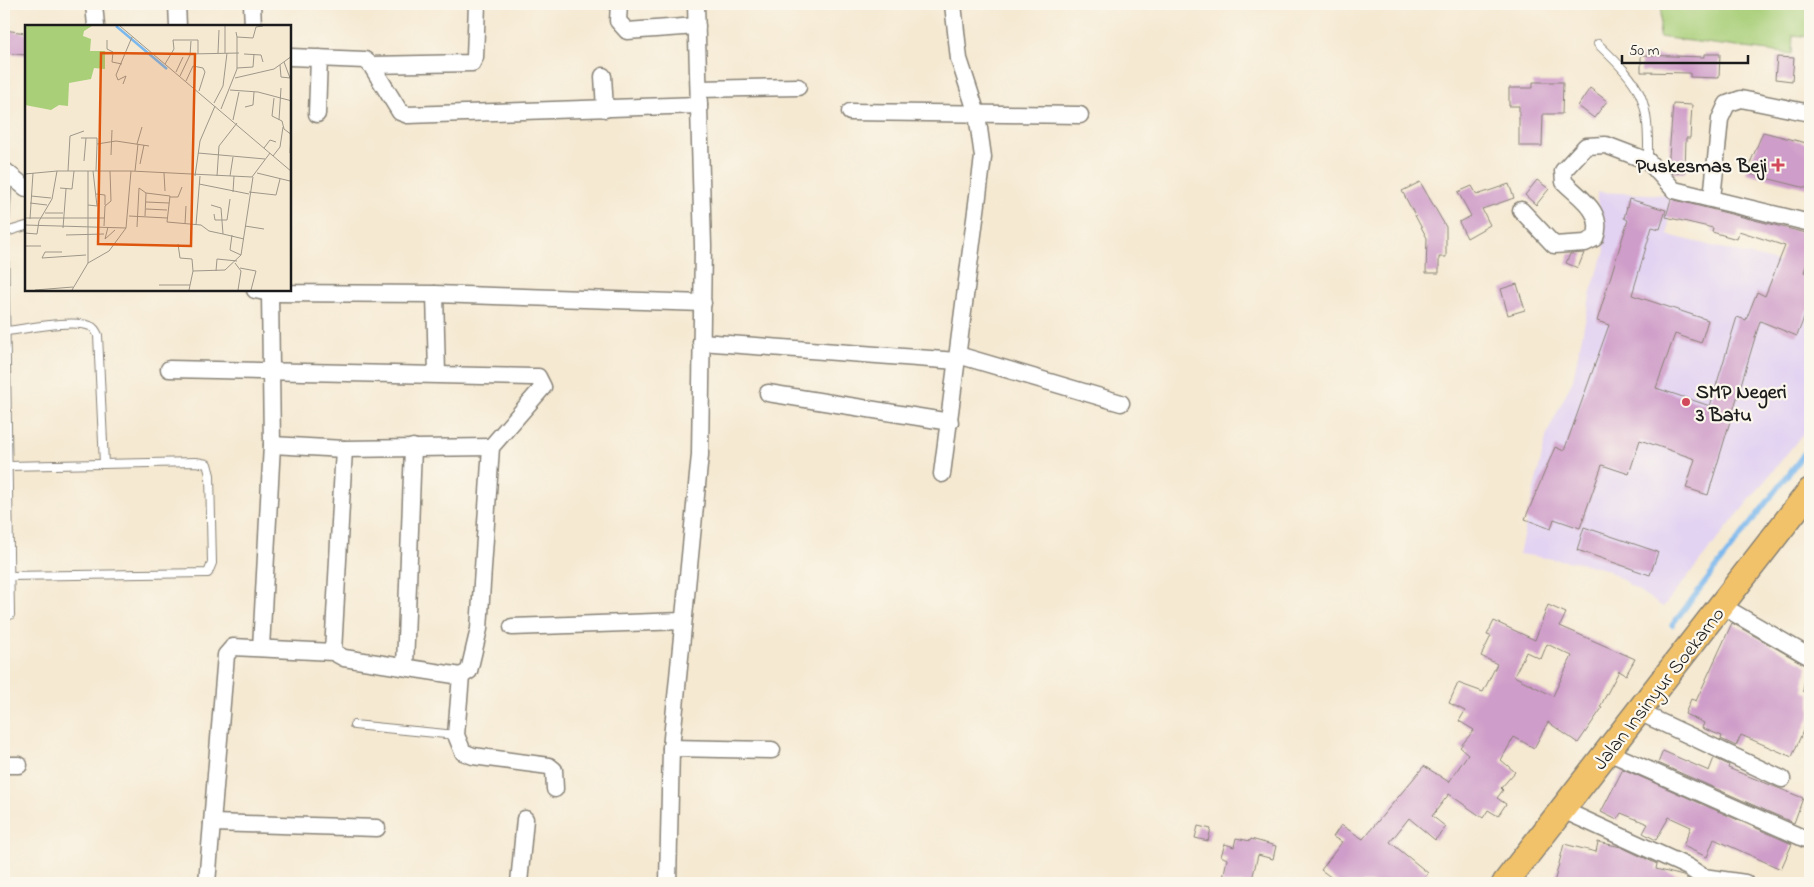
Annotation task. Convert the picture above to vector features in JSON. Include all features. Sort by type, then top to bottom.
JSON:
[{"type":"main road","name":"Jalan Insinyur Soekarno","points":[[1505,883],[1810,492]]},
{"type":"street","points":[[94,4],[96,25]]},
{"type":"street","points":[[177,4],[178,25]]},
{"type":"street","points":[[252,4],[253,25]]},
{"type":"street","points":[[291,57],[359,59],[371,65],[472,63],[475,57],[477,4]]},
{"type":"street","points":[[619,4],[618,21],[627,31],[697,26]]},
{"type":"street","points":[[668,883],[672,748],[683,621],[697,506],[700,455],[703,303],[696,4]]},
{"type":"street","points":[[942,474],[983,157],[977,114],[959,59],[953,4]]},
{"type":"street","points":[[317,114],[319,58]]},
{"type":"street","points":[[371,65],[400,112],[404,115],[605,109],[798,87]]},
{"type":"street","points":[[603,76],[605,109]]},
{"type":"street","points":[[1712,199],[1720,119],[1727,104],[1741,98],[1810,113]]},
{"type":"street","points":[[850,112],[1080,114]]},
{"type":"street","points":[[1521,210],[1554,245],[1585,243],[1595,238],[1598,231],[1596,213],[1564,182],[1563,171],[1581,149],[1592,144],[1606,145],[1648,161],[1671,189],[1810,223]]},
{"type":"street","points":[[6,172],[25,187]]},
{"type":"street","points":[[261,648],[272,445],[270,370],[263,291],[435,294],[703,303]]},
{"type":"street","points":[[435,294],[437,374]]},
{"type":"street","points":[[701,342],[958,358],[1121,403]]},
{"type":"street","points":[[169,368],[538,377],[542,382],[540,392],[492,447],[479,629],[469,672],[461,676],[344,658],[333,652],[233,647],[226,655],[207,883]]},
{"type":"street","points":[[768,393],[950,422]]},
{"type":"street","points":[[272,445],[344,449],[492,447]]},
{"type":"street","points":[[405,667],[413,447]]},
{"type":"street","points":[[333,652],[344,449]]},
{"type":"street","points":[[1722,606],[1810,657]]},
{"type":"street","points":[[512,627],[683,621]]},
{"type":"street","points":[[461,676],[456,735],[462,752],[473,756],[552,768],[554,789]]},
{"type":"street","points":[[1639,712],[1782,779]]},
{"type":"street","points":[[672,748],[772,750]]},
{"type":"street","points":[[1608,752],[1810,841]]},
{"type":"street","points":[[1563,810],[1688,868],[1705,880],[1745,883]]},
{"type":"street","points":[[519,883],[525,819]]},
{"type":"street","points":[[212,824],[377,828]]},
{"type":"lane","points":[[1598,44],[1636,84],[1643,102],[1648,126],[1648,161]]},
{"type":"lane","points":[[6,172],[6,232],[4,237],[10,615]]},
{"type":"lane","points":[[6,232],[25,226]]},
{"type":"lane","points":[[6,331],[74,324],[90,326],[98,334],[104,464]]},
{"type":"lane","points":[[8,466],[196,462],[207,464],[210,475],[212,563],[208,573],[9,576]]},
{"type":"lane","points":[[354,725],[456,735]]},
{"type":"shaded area","name":"SMP Negeri 3 Batu","points":[[1597,192],[1670,195],[1668,235],[1810,270],[1810,425],[1663,607],[1606,569],[1581,563],[1519,554],[1547,434],[1573,379],[1592,288],[1605,251]]},
{"type":"green space","points":[[1662,4],[1810,4],[1810,37],[1793,35],[1792,54],[1659,37]]},
{"type":"building","points":[[4,30],[25,33],[25,55],[4,53]]},
{"type":"building","points":[[1704,54],[1720,54],[1719,78],[1690,77],[1690,73],[1641,72],[1641,55],[1704,57]]},
{"type":"building","points":[[1777,57],[1794,58],[1792,81],[1775,79]]},
{"type":"building","points":[[1533,82],[1563,82],[1562,114],[1543,114],[1542,146],[1519,146],[1519,106],[1509,106],[1509,88],[1533,88]]},
{"type":"building","points":[[1590,88],[1607,101],[1594,118],[1578,106]]},
{"type":"building","points":[[1673,104],[1692,105],[1690,138],[1686,138],[1685,173],[1672,173],[1668,169]]},
{"type":"building","name":"Puskesmas Beji","points":[[1763,132],[1810,144],[1810,189],[1746,173]]},
{"type":"building","points":[[1537,180],[1549,189],[1536,205],[1525,195]]},
{"type":"building","points":[[1420,182],[1446,227],[1446,257],[1439,257],[1439,273],[1426,273],[1427,238],[1402,191]]},
{"type":"building","points":[[1509,184],[1514,198],[1482,209],[1490,225],[1467,238],[1459,222],[1471,216],[1458,192],[1472,186],[1477,195]]},
{"type":"building","points":[[1629,199],[1666,210],[1660,229],[1652,227],[1632,295],[1708,320],[1701,343],[1675,334],[1656,388],[1710,406],[1737,317],[1746,320],[1757,292],[1765,296],[1785,246],[1739,231],[1737,239],[1712,232],[1713,228],[1666,217],[1671,199],[1810,234],[1810,253],[1804,272],[1810,274],[1810,312],[1807,310],[1797,336],[1760,321],[1708,495],[1686,488],[1695,459],[1640,440],[1629,474],[1602,465],[1580,528],[1554,519],[1551,529],[1525,519],[1555,447],[1564,451],[1609,325],[1597,321],[1628,220],[1624,218]]},
{"type":"building","points":[[1584,253],[1578,268],[1566,263],[1570,254]]},
{"type":"building","points":[[1517,284],[1525,310],[1508,315],[1501,289]]},
{"type":"building","points":[[1584,527],[1658,552],[1650,575],[1577,550]]},
{"type":"building","points":[[1548,605],[1566,613],[1560,626],[1635,659],[1626,675],[1619,671],[1600,707],[1602,708],[1578,743],[1548,722],[1534,748],[1514,737],[1501,760],[1515,772],[1501,788],[1503,790],[1497,798],[1506,804],[1498,816],[1488,810],[1483,818],[1449,794],[1432,816],[1446,827],[1435,840],[1409,818],[1390,842],[1428,873],[1420,883],[1339,883],[1321,870],[1342,842],[1333,837],[1341,825],[1363,839],[1424,766],[1449,782],[1468,754],[1460,747],[1474,730],[1459,721],[1465,711],[1449,703],[1458,683],[1483,692],[1497,664],[1481,656],[1491,636],[1487,635],[1494,621],[1535,640]],"holes":[[[1547,644],[1572,656],[1553,696],[1514,676],[1526,652],[1541,659]]]},
{"type":"building","points":[[1732,623],[1807,666],[1803,691],[1810,694],[1810,714],[1792,757],[1741,735],[1736,746],[1721,739],[1722,736],[1702,728],[1704,723],[1685,714],[1691,699],[1696,701]]},
{"type":"building","points":[[1663,751],[1709,771],[1714,758],[1729,765],[1728,768],[1803,798],[1794,823],[1658,763]]},
{"type":"building","points":[[1623,769],[1792,844],[1781,869],[1714,839],[1707,857],[1683,846],[1691,827],[1669,817],[1656,840],[1643,833],[1648,824],[1621,813],[1617,820],[1601,812]]},
{"type":"building","points":[[1198,826],[1211,829],[1208,841],[1195,838]]},
{"type":"building","points":[[1236,838],[1250,841],[1251,839],[1276,846],[1273,859],[1258,855],[1251,883],[1222,883],[1227,859],[1221,856],[1225,844],[1234,847]]},
{"type":"building","points":[[1598,842],[1621,847],[1657,864],[1656,869],[1683,876],[1694,883],[1554,883],[1564,844],[1596,852]]},
{"type":"waterway","points":[[1672,625],[1810,446]]},
{"type":"place","name":"Puskesmas Beji","points":[[1778,165]]},
{"type":"place","name":"SMP Negeri 3 Batu","points":[[1686,402]]}]
